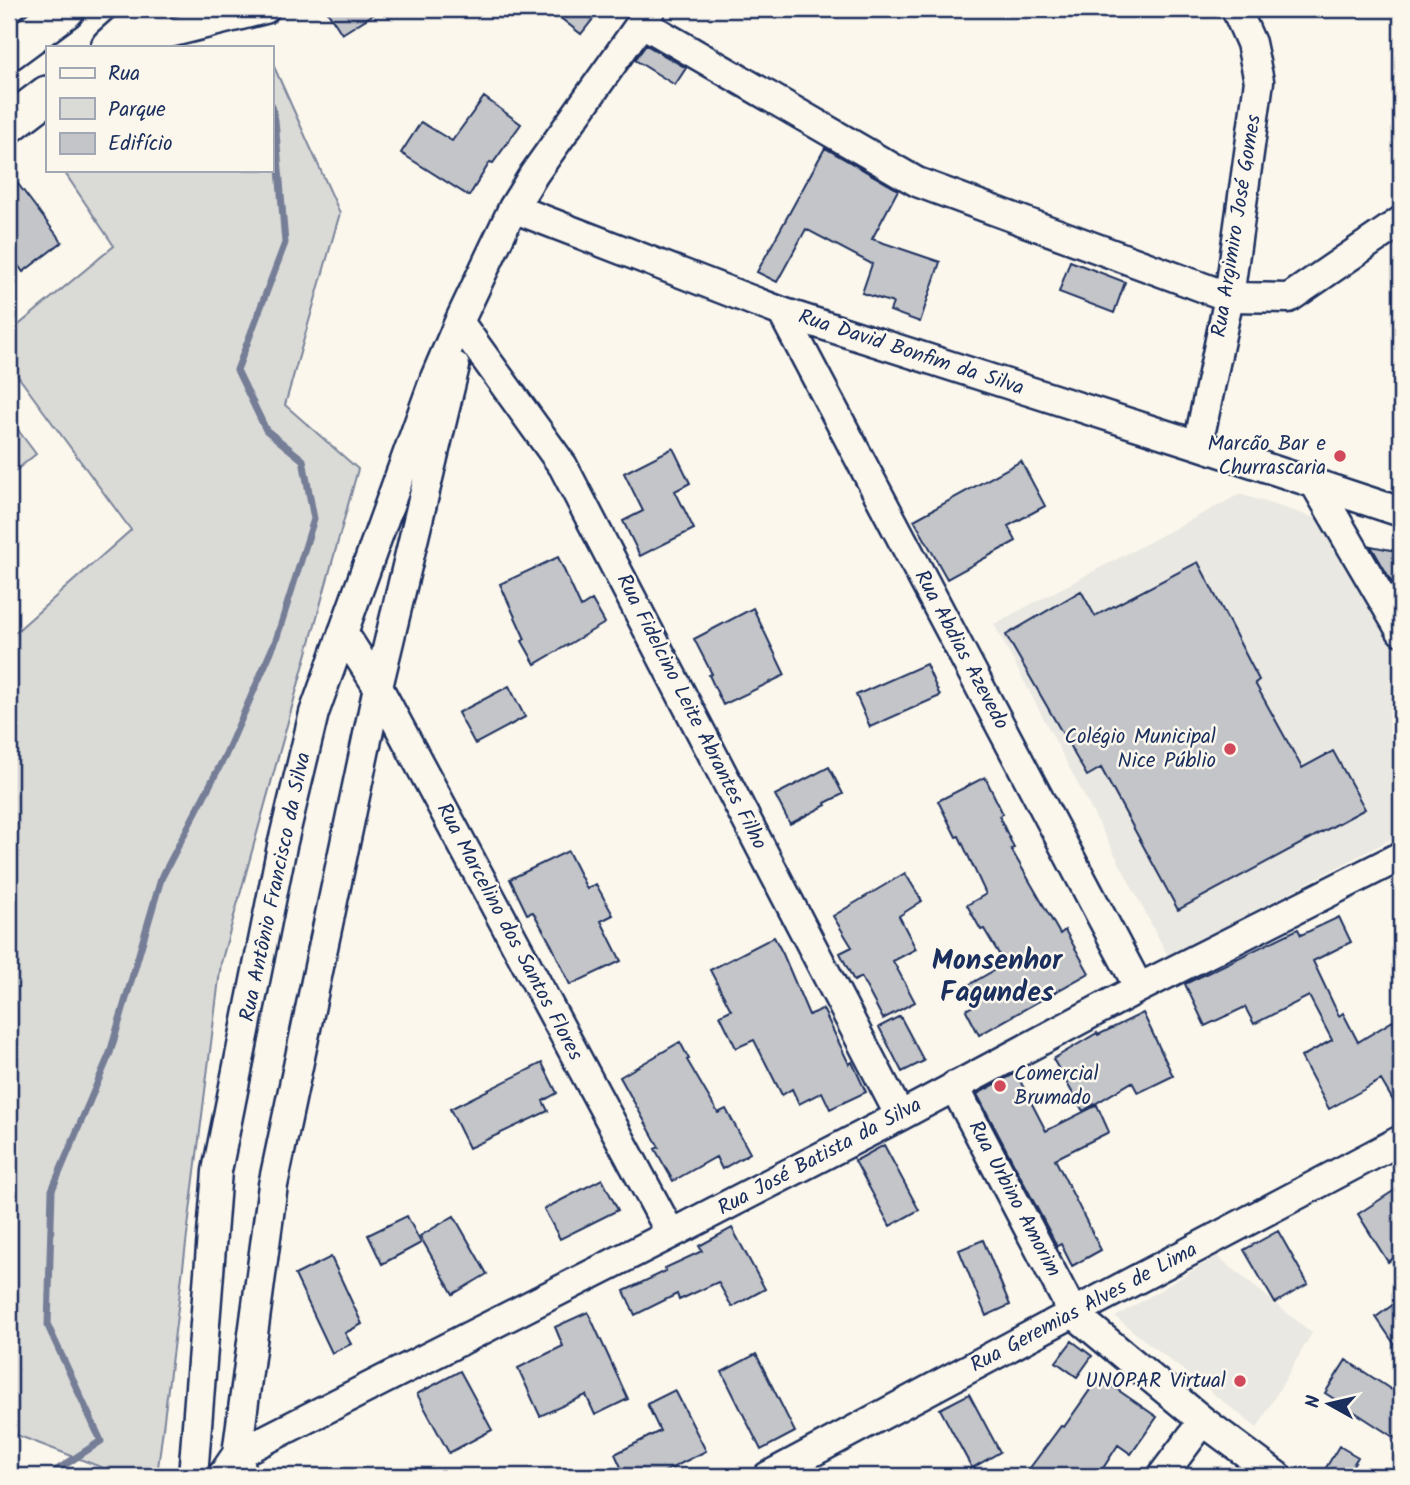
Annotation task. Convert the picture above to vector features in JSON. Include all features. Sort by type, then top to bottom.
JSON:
[{"type":"main road","points":[[9,51],[66,9]]},
{"type":"main road","points":[[112,46],[153,9]]},
{"type":"main road","points":[[9,124],[46,95]]},
{"type":"street","points":[[115,46],[265,9]]},
{"type":"street","name":"Rua Argimiro José Gomes","points":[[1198,445],[1229,297],[1259,81],[1251,43],[1236,9]]},
{"type":"street","points":[[647,16],[917,182],[1229,297],[1289,298],[1401,221]]},
{"type":"street","name":"Rua Antônio Francisco da Silva","points":[[193,1476],[217,1171],[282,846],[314,713],[435,377],[513,208],[534,174],[647,16]]},
{"type":"street","name":"Rua David Bonfim da Silva","points":[[513,208],[782,312],[1401,512]]},
{"type":"street","name":"Rua Abdias Azevedo","points":[[782,312],[1139,988]]},
{"type":"street","name":"Rua Antônio Francisco da Silva","points":[[234,1469],[273,1185],[378,687],[459,351],[459,322]]},
{"type":"street","name":"Rua Fidelcino Leite Abrantes Filho","points":[[459,322],[563,466],[900,1116]]},
{"type":"street","points":[[1315,484],[1401,631]]},
{"type":"street","name":"Rua Marcelino dos Santos Flores","points":[[343,632],[378,687],[671,1234]]},
{"type":"street","name":"Rua José Batista da Silva","points":[[234,1469],[671,1234],[1139,988],[1401,856]]},
{"type":"street","name":"Rua Urbino Amorim","points":[[954,1086],[1073,1313]]},
{"type":"street","name":"Rua Geremias Alves de Lima","points":[[768,1476],[1401,1140]]},
{"type":"street","points":[[1073,1313],[1203,1421],[1277,1476]]},
{"type":"street","points":[[1161,1476],[1203,1421]]},
{"type":"shaded area","name":"Colégio Municipal Nice Públio","points":[[1240,494],[1322,520],[1401,663],[1401,834],[1168,956],[994,624]]},
{"type":"shaded area","name":"UNOPAR Virtual","points":[[1217,1256],[1312,1333],[1257,1428],[1115,1317]]},
{"type":"green space","points":[[273,64],[340,213],[285,405],[358,469],[221,963],[157,1476],[124,1476],[9,1432],[9,638],[131,530],[9,364],[9,333],[114,246],[64,172],[273,172]]},
{"type":"green space","points":[[9,418],[36,454],[9,476]]},
{"type":"building","points":[[326,9],[382,9],[342,34]]},
{"type":"building","points":[[549,9],[601,9],[581,34]]},
{"type":"building","points":[[646,45],[686,68],[675,85],[635,60]]},
{"type":"building","points":[[484,97],[521,124],[493,163],[490,162],[469,196],[401,153],[421,122],[452,141]]},
{"type":"building","points":[[825,148],[898,190],[872,239],[940,262],[920,322],[890,311],[893,303],[862,293],[872,264],[806,229],[777,282],[757,272]]},
{"type":"building","points":[[9,172],[62,242],[23,272],[9,253]]},
{"type":"building","points":[[1070,261],[1125,282],[1114,313],[1059,292]]},
{"type":"building","points":[[673,448],[690,483],[675,491],[694,529],[640,556],[623,521],[643,511],[624,473]]},
{"type":"building","points":[[1021,461],[1045,506],[1008,526],[1016,541],[947,579],[914,520]]},
{"type":"building","points":[[1371,546],[1401,552],[1401,598]]},
{"type":"building","points":[[558,557],[581,607],[592,600],[605,623],[535,664],[522,641],[525,639],[500,584]]},
{"type":"building","points":[[1198,562],[1259,680],[1255,683],[1302,768],[1333,751],[1365,809],[1178,910],[1101,768],[1087,776],[1006,635],[1081,591],[1095,616]]},
{"type":"building","points":[[753,608],[785,675],[723,705],[709,675],[712,674],[694,639]]},
{"type":"building","points":[[926,664],[940,696],[870,727],[856,695]]},
{"type":"building","points":[[509,686],[525,717],[475,744],[458,713]]},
{"type":"building","points":[[829,767],[843,794],[790,824],[775,795]]},
{"type":"building","points":[[985,777],[1003,814],[999,816],[1014,848],[1011,849],[1060,934],[1065,930],[1089,973],[979,1035],[966,1010],[976,1004],[967,986],[1005,964],[967,905],[986,894],[959,836],[956,837],[938,801]]},
{"type":"building","points":[[568,851],[587,889],[596,884],[613,915],[601,921],[621,961],[570,985],[533,912],[527,914],[510,879]]},
{"type":"building","points":[[905,873],[922,901],[899,916],[916,949],[893,961],[915,1002],[883,1019],[861,977],[854,981],[840,953],[852,947],[833,916]]},
{"type":"building","points":[[1339,917],[1351,942],[1313,961],[1339,1016],[1343,1013],[1358,1042],[1401,1016],[1401,1114],[1381,1080],[1329,1109],[1301,1057],[1332,1040],[1309,996],[1254,1024],[1245,1007],[1205,1026],[1185,984],[1298,929],[1301,935]]},
{"type":"building","points":[[774,937],[809,1015],[823,1009],[849,1064],[852,1062],[866,1092],[830,1109],[822,1092],[799,1104],[792,1089],[782,1095],[754,1040],[736,1048],[720,1015],[731,1010],[710,970]]},
{"type":"building","points":[[1143,1013],[1173,1076],[1138,1093],[1132,1082],[1083,1111],[1053,1059],[1097,1033],[1098,1035]]},
{"type":"building","points":[[900,1016],[924,1061],[902,1072],[879,1027]]},
{"type":"building","points":[[680,1042],[689,1059],[687,1060],[718,1113],[726,1109],[750,1153],[722,1169],[716,1157],[673,1181],[655,1149],[659,1147],[620,1077]]},
{"type":"building","points":[[542,1063],[557,1093],[543,1101],[548,1111],[469,1148],[450,1109]]},
{"type":"building","points":[[1016,1073],[1046,1131],[1097,1105],[1109,1132],[1055,1159],[1101,1250],[1072,1266],[1061,1244],[1057,1246],[977,1094]]},
{"type":"building","points":[[884,1145],[919,1210],[890,1226],[855,1161]]},
{"type":"building","points":[[602,1179],[618,1210],[560,1239],[544,1209]]},
{"type":"building","points":[[1401,1186],[1401,1253],[1388,1262],[1358,1214]]},
{"type":"building","points":[[407,1216],[421,1243],[382,1264],[368,1235]]},
{"type":"building","points":[[454,1216],[487,1274],[453,1294],[420,1236]]},
{"type":"building","points":[[732,1228],[765,1289],[732,1307],[718,1282],[679,1300],[677,1294],[635,1315],[624,1291],[702,1251],[699,1246]]},
{"type":"building","points":[[1278,1231],[1308,1284],[1275,1303],[1244,1250]]},
{"type":"building","points":[[983,1240],[1010,1305],[986,1316],[959,1250]]},
{"type":"building","points":[[331,1257],[362,1324],[345,1333],[351,1344],[332,1353],[295,1275]]},
{"type":"building","points":[[1401,1299],[1401,1354],[1376,1317]]},
{"type":"building","points":[[588,1312],[628,1399],[595,1415],[586,1395],[540,1416],[518,1368],[563,1346],[555,1327]]},
{"type":"building","points":[[1072,1341],[1092,1356],[1077,1377],[1056,1362]]},
{"type":"building","points":[[756,1354],[795,1432],[761,1450],[722,1372]]},
{"type":"building","points":[[1346,1360],[1401,1396],[1401,1442],[1325,1393]]},
{"type":"building","points":[[460,1371],[492,1430],[449,1453],[417,1394]]},
{"type":"building","points":[[1099,1377],[1157,1417],[1131,1454],[1118,1445],[1098,1476],[1024,1476],[1061,1426],[1064,1427]]},
{"type":"building","points":[[675,1390],[706,1451],[656,1476],[625,1476],[615,1454],[660,1431],[647,1404]]},
{"type":"building","points":[[969,1394],[1000,1452],[972,1468],[940,1409]]},
{"type":"building","points":[[1339,1446],[1358,1457],[1346,1476],[1321,1476]]},
{"type":"waterway","points":[[57,1470],[101,1441],[48,1326],[52,1190],[110,1053],[161,879],[225,756],[276,640],[314,519],[303,460],[266,430],[237,370],[285,243],[273,112]]},
{"type":"place","name":"Marcão Bar e Churrascaria","points":[[1340,456]]},
{"type":"place","name":"Colégio Municipal Nice Públio","points":[[1230,749]]},
{"type":"place","name":"Comercial Brumado","points":[[1000,1086]]},
{"type":"place","name":"UNOPAR Virtual","points":[[1240,1381]]},
{"type":"district","name":"Monsenhor Fagundes","points":[[997,977]]}]
